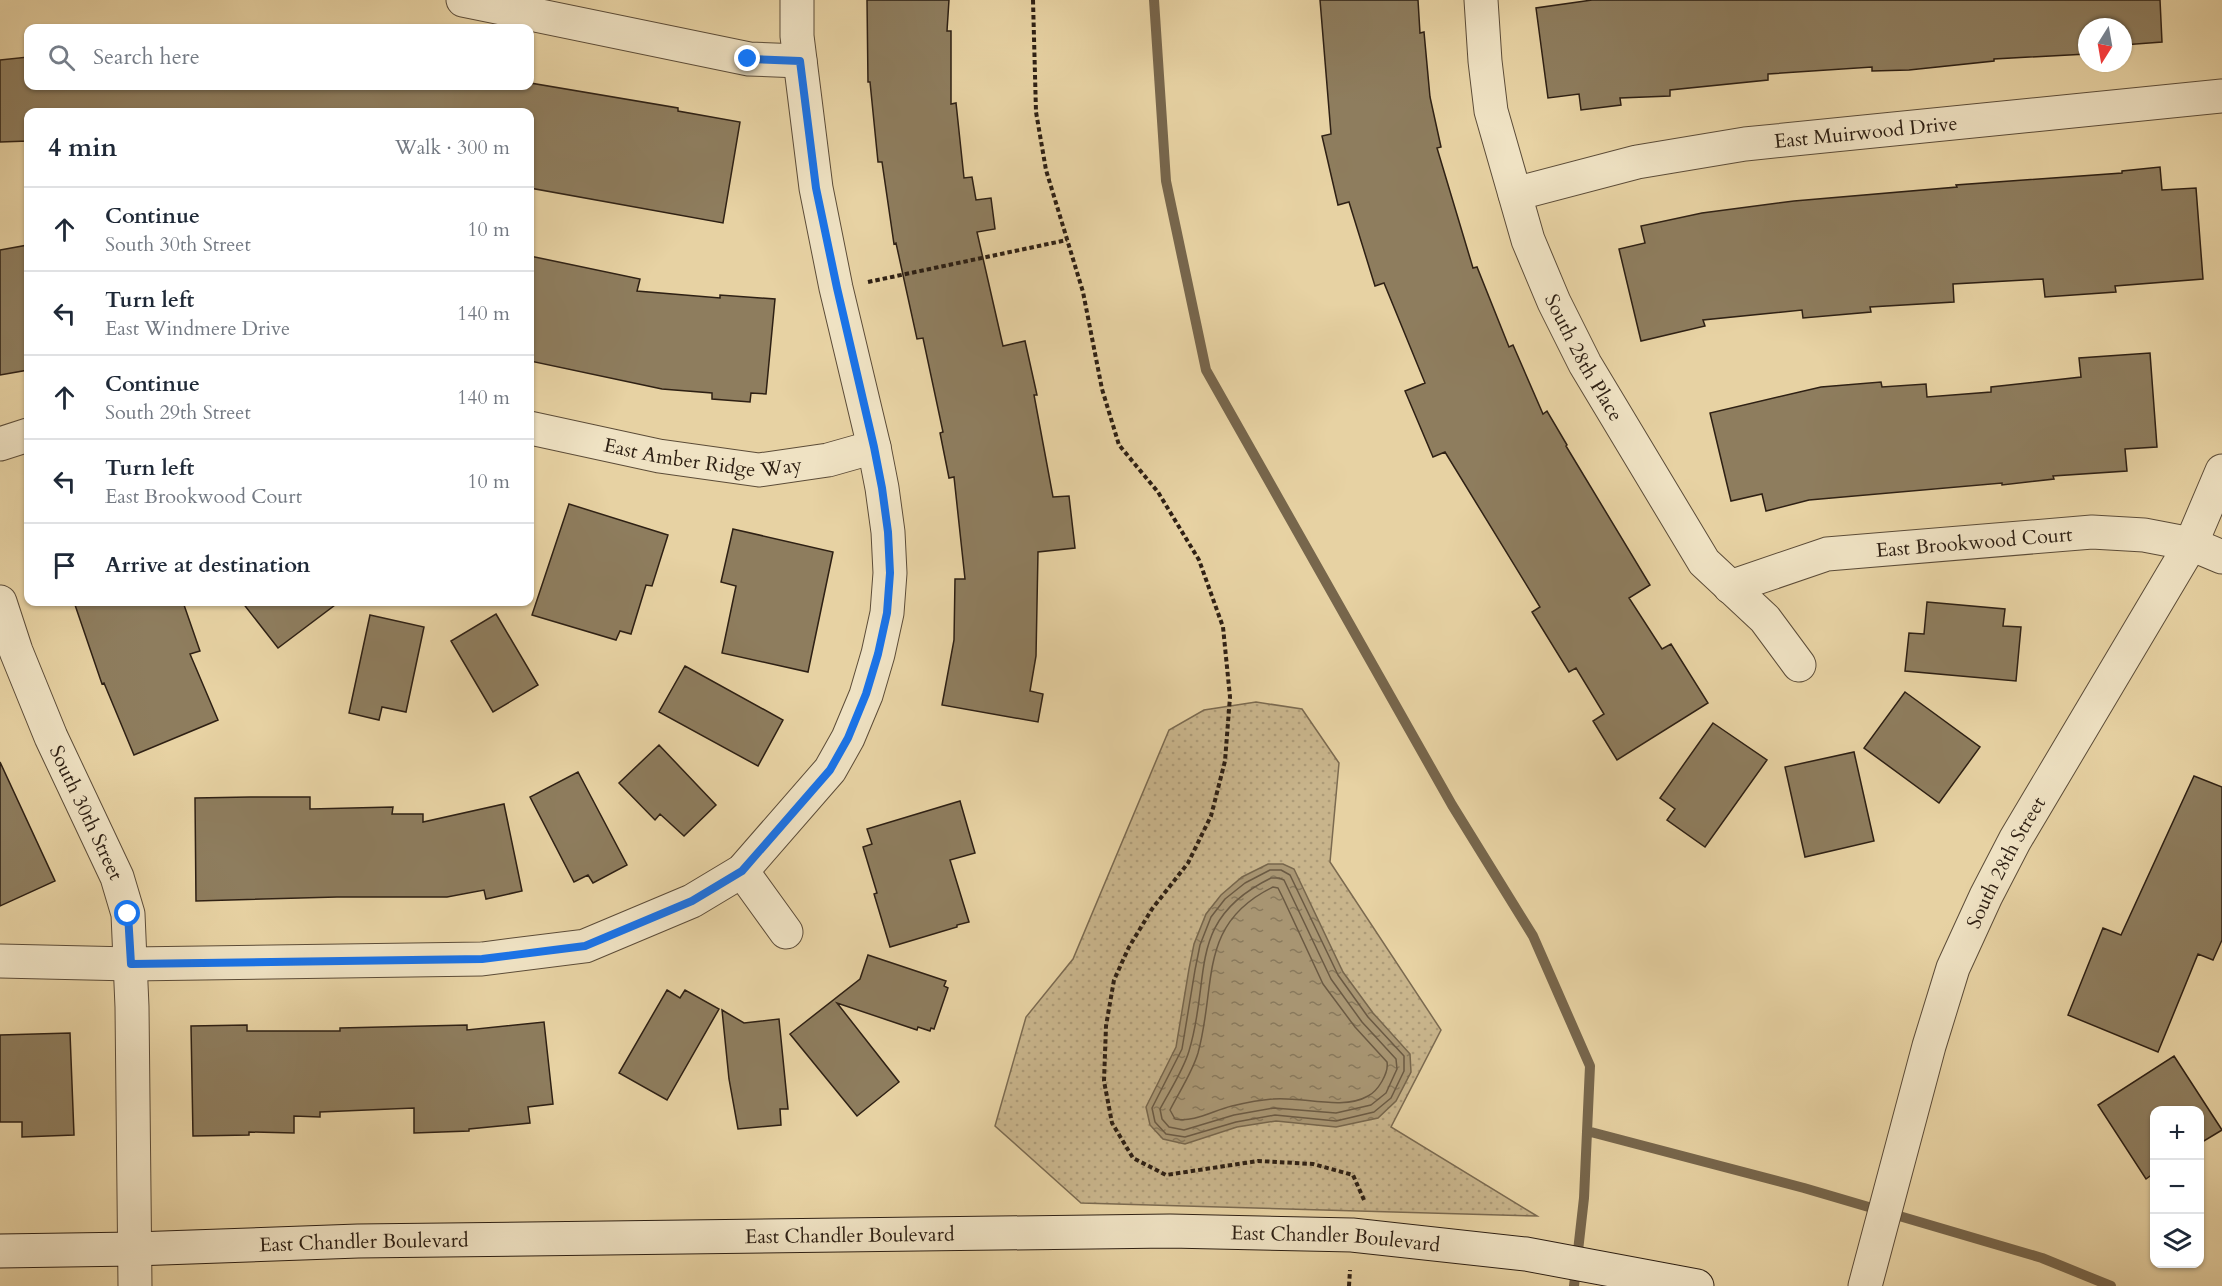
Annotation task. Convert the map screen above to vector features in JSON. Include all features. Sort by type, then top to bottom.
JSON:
[{"type":"street","points":[[463,0],[748,59],[800,61]]},
{"type":"street","points":[[0,961],[131,964],[482,959],[585,946],[692,901],[742,871],[830,770],[848,738],[866,694],[887,613],[890,573],[888,532],[882,488],[816,188],[797,36],[797,0]]},
{"type":"street","name":"South 28th Place","points":[[1480,0],[1491,111],[1537,261],[1554,302],[1585,364],[1704,562],[1765,619],[1799,665]]},
{"type":"street","name":"East Muirwood Drive","points":[[1515,194],[1637,162],[1745,144],[2222,96]]},
{"type":"street","name":"East Amber Ridge Way","points":[[534,429],[659,456],[759,470],[828,460],[874,447]]},
{"type":"street","points":[[0,444],[24,436]]},
{"type":"street","name":"South 28th Street","points":[[1865,1286],[1893,1176],[1953,968],[2015,840],[2191,544],[2222,471]]},
{"type":"street","name":"East Brookwood Court","points":[[1730,587],[1827,554],[2092,532],[2144,535],[2191,544],[2222,557]]},
{"type":"street","name":"South 30th Street","points":[[0,602],[16,651],[51,737],[117,877],[128,914],[131,964],[135,1286]]},
{"type":"street","points":[[742,871],[786,932]]},
{"type":"street","name":"East Chandler Boulevard","points":[[0,1251],[358,1241],[1170,1231],[1352,1235],[1526,1254],[1697,1286]]},
{"type":"path","points":[[1033,0],[1036,112],[1046,170],[1083,292],[1102,389],[1119,446],[1158,492],[1198,560],[1223,627],[1230,697],[1225,761],[1211,816],[1188,863],[1152,909],[1129,947],[1114,980],[1106,1026],[1104,1081],[1112,1124],[1133,1158],[1166,1175],[1258,1161],[1313,1164],[1353,1175],[1365,1202],[1363,1208]]},
{"type":"path","points":[[837,288],[1067,240]]},
{"type":"shaded area","points":[[1256,702],[1302,709],[1339,763],[1330,862],[1441,1030],[1391,1127],[1537,1216],[1081,1203],[995,1126],[1026,1017],[1073,959],[1169,730],[1204,710]]},
{"type":"water","points":[[1268,864],[1283,864],[1294,869],[1343,972],[1373,1013],[1410,1054],[1411,1072],[1396,1101],[1378,1118],[1336,1127],[1276,1121],[1237,1127],[1185,1144],[1163,1139],[1150,1125],[1146,1107],[1176,1047],[1194,944],[1206,914],[1221,895],[1242,877]]},
{"type":"building","points":[[867,0],[949,0],[947,31],[951,31],[951,104],[956,103],[964,178],[972,177],[976,200],[991,198],[995,229],[977,232],[1003,346],[1025,341],[1037,395],[1034,395],[1053,497],[1069,496],[1075,548],[1038,552],[1036,656],[1030,691],[1043,694],[1038,722],[942,705],[954,640],[955,579],[965,579],[954,477],[949,478],[940,433],[943,432],[923,338],[917,339],[896,243],[894,244],[882,162],[878,162],[870,82],[868,82]]},
{"type":"building","points":[[1320,0],[1418,0],[1420,33],[1424,32],[1430,97],[1441,147],[1437,148],[1473,268],[1477,267],[1509,347],[1513,345],[1543,414],[1547,411],[1650,585],[1629,598],[1662,649],[1671,644],[1708,703],[1617,760],[1593,721],[1604,714],[1576,668],[1569,672],[1532,612],[1540,607],[1445,452],[1433,457],[1405,391],[1425,383],[1384,283],[1375,286],[1349,202],[1338,205],[1322,136],[1331,134]]},
{"type":"building","points":[[1592,0],[2160,0],[2162,42],[2132,44],[2132,18],[2078,18],[2078,54],[1994,59],[1994,61],[1909,70],[1872,71],[1872,67],[1768,74],[1768,80],[1670,90],[1670,96],[1620,98],[1621,105],[1581,110],[1579,94],[1548,98],[1536,8]]},
{"type":"building","points":[[24,57],[24,90],[534,90],[534,84],[678,108],[678,111],[740,122],[723,223],[534,189],[534,108],[24,108],[24,141],[0,142],[0,60]]},
{"type":"building","points":[[2160,167],[2162,190],[2196,188],[2203,279],[2115,286],[2116,292],[2045,297],[2043,279],[1953,284],[1954,302],[1870,307],[1871,312],[1803,318],[1802,310],[1703,320],[1705,326],[1641,341],[1619,249],[1645,243],[1641,226],[1702,213],[1794,201],[1957,187],[1956,185],[2122,173],[2122,171]]},
{"type":"building","points":[[24,246],[24,371],[0,375],[0,250]]},
{"type":"building","points":[[534,257],[640,279],[637,291],[720,298],[720,295],[775,299],[766,394],[751,393],[750,402],[712,399],[712,393],[662,389],[534,362]]},
{"type":"building","points":[[2150,353],[2157,447],[2125,449],[2127,471],[2053,476],[2054,479],[2002,485],[2002,483],[1809,500],[1766,511],[1762,494],[1731,501],[1710,413],[1821,387],[1881,382],[1882,387],[1926,384],[1927,397],[1991,392],[1991,387],[2081,377],[2079,358]]},
{"type":"building","points":[[569,504],[668,535],[652,586],[646,585],[631,634],[620,631],[616,640],[532,615]]},
{"type":"building","points":[[733,529],[833,552],[808,672],[722,653],[736,586],[721,582]]},
{"type":"building","points":[[1927,602],[2005,609],[2003,626],[2021,627],[2016,681],[1905,671],[1909,633],[1924,634]]},
{"type":"building","points":[[75,606],[184,606],[200,651],[190,654],[218,720],[134,755],[104,683],[102,684]]},
{"type":"building","points":[[245,606],[334,606],[278,648]]},
{"type":"building","points":[[496,614],[538,685],[493,712],[451,641]]},
{"type":"building","points":[[370,615],[424,627],[406,712],[382,707],[379,720],[349,713]]},
{"type":"building","points":[[685,666],[783,720],[758,766],[659,712]]},
{"type":"building","points":[[1905,692],[1980,747],[1939,803],[1864,748]]},
{"type":"building","points":[[1713,723],[1767,760],[1705,847],[1667,820],[1675,809],[1660,798]]},
{"type":"building","points":[[659,745],[716,805],[684,836],[660,814],[655,820],[619,783]]},
{"type":"building","points":[[1854,752],[1874,841],[1805,857],[1785,767]]},
{"type":"building","points":[[0,762],[55,881],[0,906]]},
{"type":"building","points":[[578,772],[627,865],[593,883],[588,875],[574,882],[530,797]]},
{"type":"building","points":[[2194,776],[2222,787],[2222,940],[2213,960],[2198,954],[2158,1052],[2068,1015],[2103,928],[2121,935]]},
{"type":"building","points":[[310,797],[310,809],[393,807],[392,814],[423,814],[423,822],[504,804],[522,891],[486,899],[484,890],[447,897],[196,901],[195,798]]},
{"type":"building","points":[[960,801],[975,853],[950,860],[969,922],[890,947],[863,847],[872,844],[867,829]]},
{"type":"building","points":[[868,955],[946,981],[944,986],[948,988],[934,1029],[931,1028],[930,1031],[918,1027],[917,1030],[837,1003],[899,1082],[857,1116],[790,1034],[860,979]]},
{"type":"building","points":[[667,990],[680,998],[685,990],[719,1009],[667,1100],[619,1073]]},
{"type":"building","points":[[722,1010],[744,1023],[779,1019],[788,1109],[780,1109],[781,1125],[738,1129],[729,1079]]},
{"type":"building","points":[[544,1022],[553,1104],[528,1107],[530,1123],[469,1129],[469,1131],[414,1133],[414,1108],[320,1112],[320,1117],[294,1116],[294,1133],[249,1132],[249,1135],[193,1136],[191,1026],[247,1025],[247,1031],[340,1031],[340,1028],[467,1025],[467,1030]]},
{"type":"building","points":[[70,1033],[74,1135],[22,1137],[22,1122],[0,1122],[0,1035]]},
{"type":"building","points":[[2174,1056],[2222,1130],[2204,1141],[2204,1106],[2150,1106],[2150,1176],[2146,1179],[2098,1105]]},
{"type":"waterway","points":[[1154,0],[1166,181],[1206,370],[1452,805],[1533,936],[1590,1066],[1584,1198],[1574,1286]]},
{"type":"waterway","points":[[1587,1131],[1804,1188],[2042,1258],[2111,1286]]},
{"type":"route","points":[[128,914],[131,964],[482,959],[585,946],[692,901],[742,871],[830,770],[848,738],[866,694],[878,654],[887,613],[890,573],[888,532],[874,447],[816,188],[800,61],[748,59]]}]
